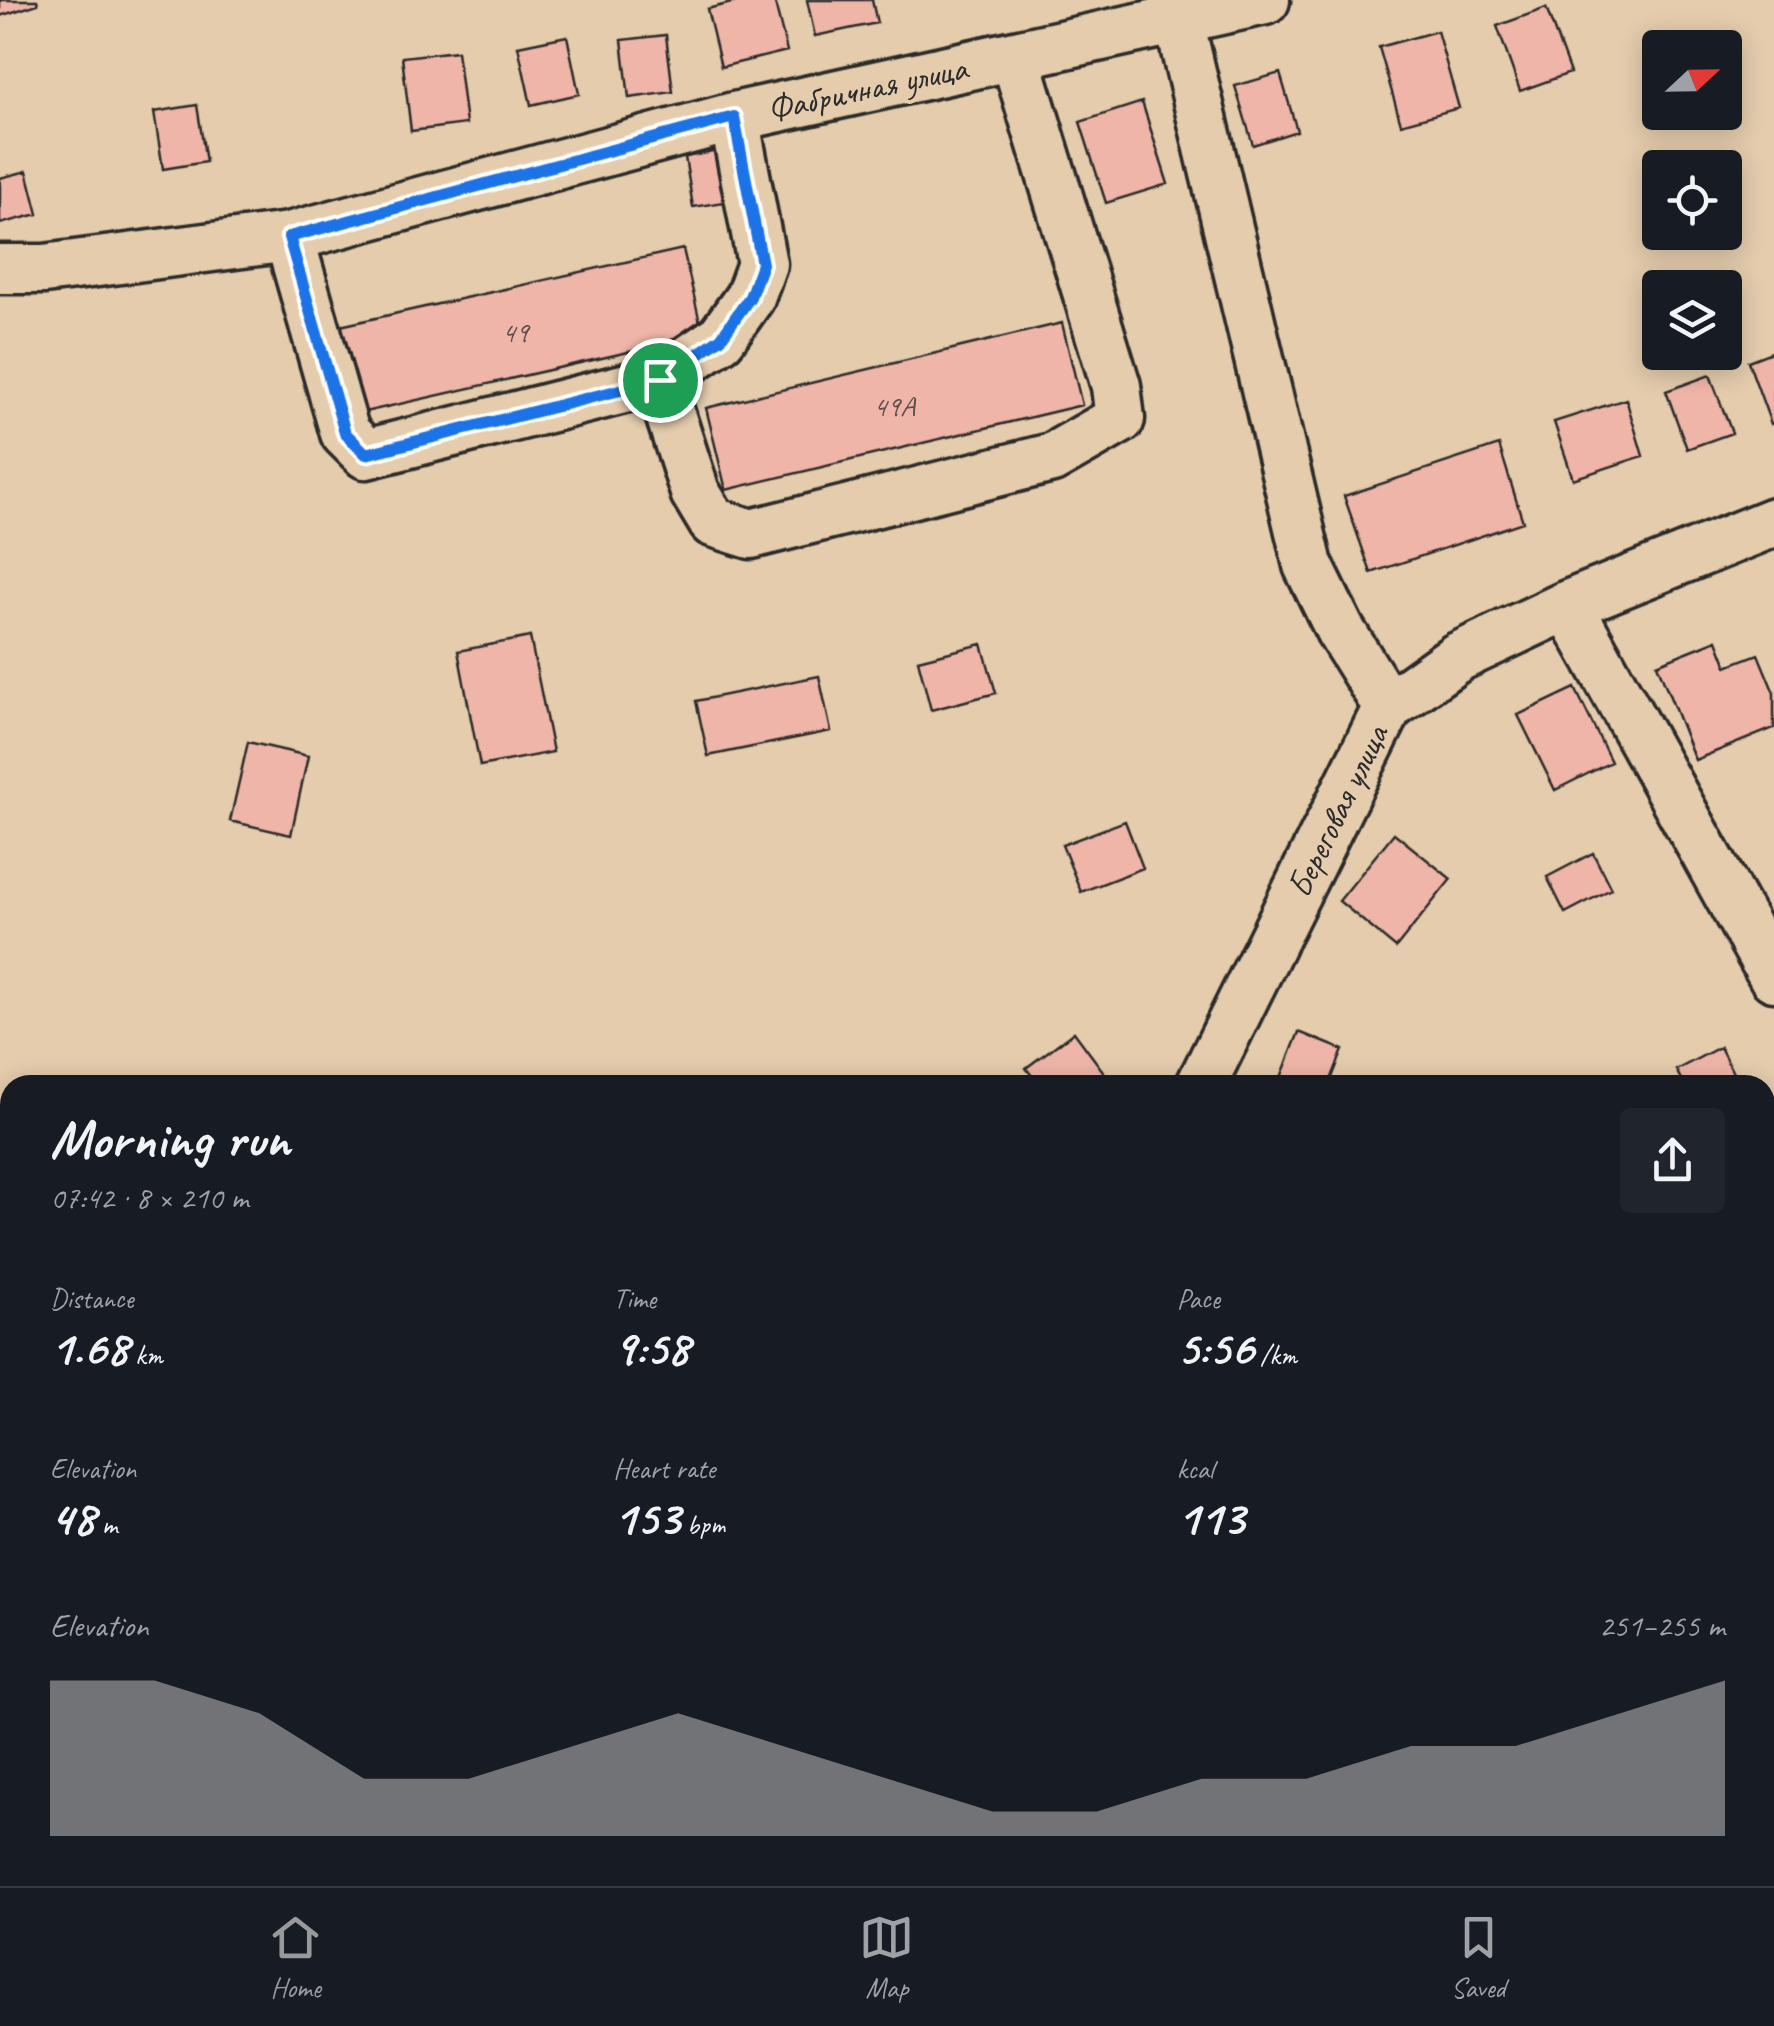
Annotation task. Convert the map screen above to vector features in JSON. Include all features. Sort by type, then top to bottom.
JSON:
[{"type":"street","name":"Фабричная улица","points":[[0,269],[44,270],[289,237],[734,117],[1014,56],[1176,10],[1264,0]]},
{"type":"street","points":[[1176,10],[1308,565],[1340,630],[1388,707]]},
{"type":"street","points":[[660,380],[695,492],[713,522],[751,534],[1052,458],[1120,418],[1116,386],[1014,56]]},
{"type":"street","points":[[289,237],[345,433],[366,454],[660,380],[721,338],[750,297],[762,264],[734,117]]},
{"type":"street","name":"Береговая улица","points":[[1206,1075],[1388,707],[1458,656],[1568,605],[1774,522]]},
{"type":"street","points":[[1568,605],[1774,977]]},
{"type":"building","points":[[0,0],[37,0],[38,4],[0,16]]},
{"type":"building","points":[[744,0],[774,0],[787,51],[721,67],[707,9]]},
{"type":"building","points":[[807,0],[872,0],[877,23],[815,36]]},
{"type":"building","points":[[1546,8],[1570,73],[1520,91],[1497,26]]},
{"type":"building","points":[[1437,31],[1459,108],[1401,124],[1379,47]]},
{"type":"building","points":[[666,35],[673,92],[629,98],[622,40]]},
{"type":"building","points":[[567,36],[579,94],[531,105],[518,46]]},
{"type":"building","points":[[457,51],[466,124],[411,131],[402,57]]},
{"type":"building","points":[[1280,73],[1297,131],[1253,145],[1235,86]]},
{"type":"building","points":[[1142,102],[1168,184],[1106,203],[1080,122]]},
{"type":"building","points":[[197,105],[206,162],[163,169],[154,112]]},
{"type":"building","points":[[724,150],[736,200],[693,207],[685,157]]},
{"type":"building","points":[[27,171],[38,214],[0,224],[0,178]]},
{"type":"building","points":[[683,249],[703,335],[347,416],[327,329]]},
{"type":"building","points":[[1062,323],[1082,405],[726,490],[706,408]]},
{"type":"building","points":[[1774,351],[1774,423],[1771,424],[1748,361]]},
{"type":"building","points":[[1710,375],[1732,433],[1687,449],[1666,391]]},
{"type":"building","points":[[1626,399],[1643,456],[1573,479],[1554,422]]},
{"type":"building","points":[[1499,445],[1523,522],[1371,573],[1344,496]]},
{"type":"building","points":[[530,637],[553,752],[480,766],[458,651]]},
{"type":"building","points":[[1717,640],[1727,666],[1758,654],[1774,693],[1774,728],[1695,760],[1657,664]]},
{"type":"building","points":[[982,644],[996,693],[931,710],[918,660]]},
{"type":"building","points":[[819,676],[831,731],[708,756],[696,701]]},
{"type":"building","points":[[1575,688],[1611,762],[1555,790],[1518,715]]},
{"type":"building","points":[[248,742],[308,756],[291,835],[230,821]]},
{"type":"building","points":[[1125,821],[1143,868],[1081,892],[1062,845]]},
{"type":"building","points":[[1394,833],[1451,879],[1396,948],[1339,901]]},
{"type":"building","points":[[1593,853],[1611,889],[1565,913],[1547,877]]},
{"type":"building","points":[[1074,1032],[1106,1075],[1031,1075],[1026,1068]]},
{"type":"building","points":[[1299,1032],[1343,1050],[1333,1075],[1282,1075]]},
{"type":"building","points":[[1720,1047],[1734,1075],[1679,1075],[1676,1070]]},
{"type":"route","points":[[734,117],[762,264],[750,297],[721,338],[660,380],[366,454],[345,433],[289,237],[734,117]]}]
